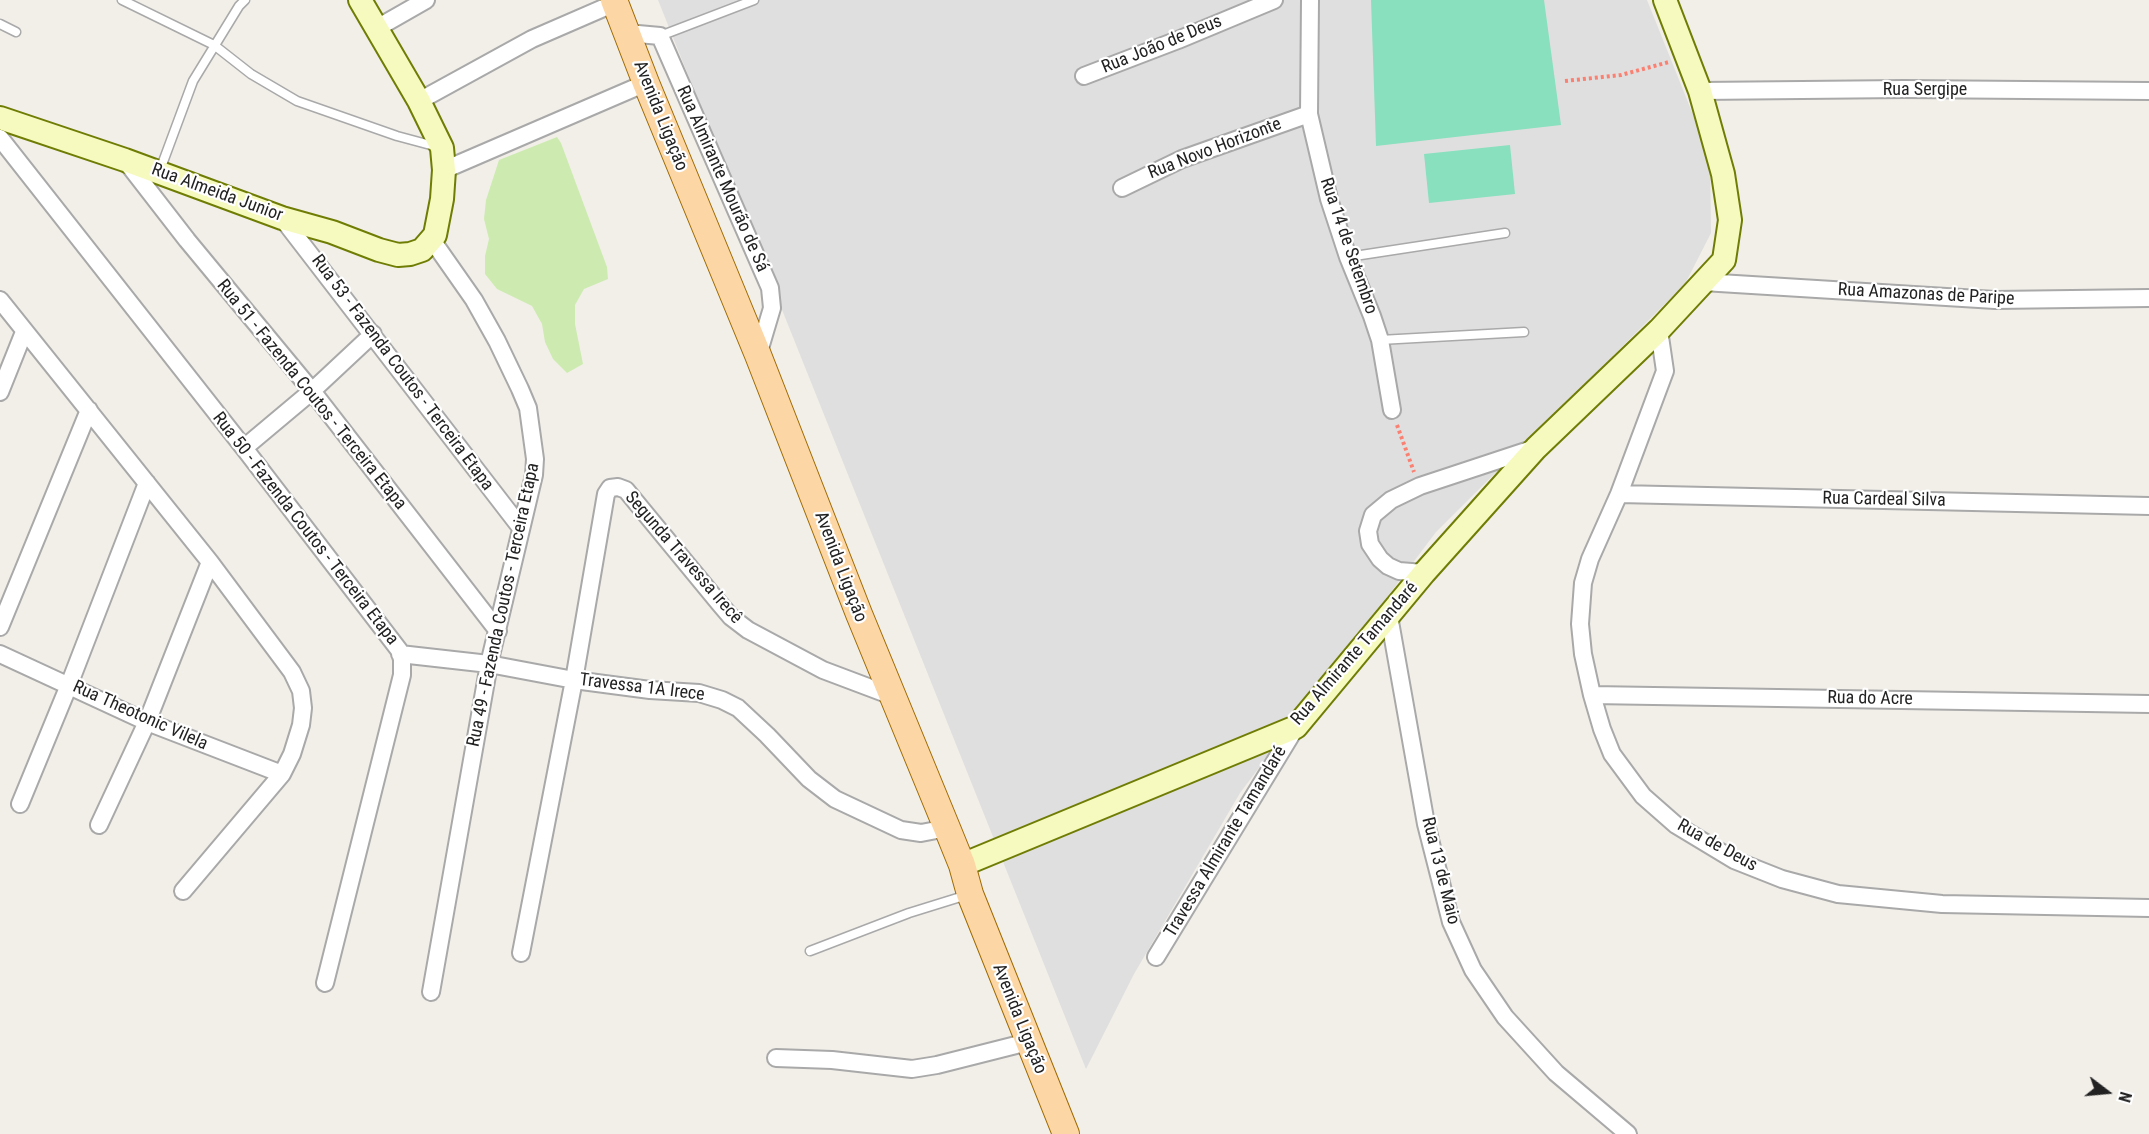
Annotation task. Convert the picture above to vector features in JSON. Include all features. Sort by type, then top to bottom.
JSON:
[{"type":"main road","points":[[360,0],[419,101],[443,159],[442,199],[432,240]]},
{"type":"main road","name":"Rua Almirante Tamandaré","points":[[962,865],[1296,727],[1424,573],[1536,448],[1659,330],[1725,260],[1730,220],[1723,174],[1700,91],[1665,0]]},
{"type":"main road","name":"Avenida Ligação","points":[[615,2],[892,696],[962,865],[970,894],[1065,1133]]},
{"type":"main road","name":"Rua Almeida Junior","points":[[0,118],[159,172],[282,218],[398,255],[411,255],[422,250],[432,240]]},
{"type":"street","points":[[377,27],[426,0]]},
{"type":"street","name":"Rua João de Deus","points":[[1084,76],[1274,0]]},
{"type":"street","name":"Rua 14 de Setembro","points":[[1310,0],[1310,114],[1329,200],[1380,340],[1392,410]]},
{"type":"street","points":[[419,101],[532,39],[615,2]]},
{"type":"street","points":[[627,33],[660,36]]},
{"type":"street","name":"Rua Almirante Mourão de Sá","points":[[660,36],[770,288],[772,308],[758,356]]},
{"type":"street","points":[[443,159],[646,83]]},
{"type":"street","name":"Rua Sergipe","points":[[1700,91],[1904,89],[2149,91]]},
{"type":"street","name":"Rua Novo Horizonte","points":[[1122,188],[1182,159],[1310,114]]},
{"type":"street","name":"Rua 50 - Fazenda Coutos - Terceira Etapa","points":[[0,138],[244,448],[383,628],[400,654],[402,675],[325,983]]},
{"type":"street","name":"Rua 51 - Fazenda Coutos - Terceira Etapa","points":[[125,160],[312,391],[498,631]]},
{"type":"street","name":"Rua 53 - Fazenda Coutos - Terceira Etapa","points":[[282,218],[521,528]]},
{"type":"street","name":"Rua 49 - Fazenda Coutos - Terceira Etapa","points":[[431,992],[489,664],[534,475],[533,438],[528,408],[480,310],[432,240]]},
{"type":"street","name":"Rua Amazonas de Paripe","points":[[1703,282],[1995,300],[2149,298]]},
{"type":"street","points":[[0,300],[210,562],[292,672],[301,691],[303,708],[301,725],[292,754],[282,774],[183,891]]},
{"type":"street","name":"Rua de Deus","points":[[1659,330],[1665,370],[1619,495],[1590,559],[1583,583],[1580,624],[1583,654],[1592,695],[1612,754],[1643,796],[1676,825],[1734,860],[1782,879],[1838,894],[1942,904],[2149,908]]},
{"type":"street","points":[[0,392],[24,332]]},
{"type":"street","points":[[244,448],[312,391],[373,334]]},
{"type":"street","points":[[0,627],[89,411]]},
{"type":"street","name":"Rua Almirante Tamandaré","points":[[1424,573],[1399,571],[1388,566],[1370,544],[1368,531],[1373,515],[1380,507],[1420,486],[1536,448]]},
{"type":"street","points":[[20,804],[147,483]]},
{"type":"street","name":"Segunda Travessa Irecê","points":[[574,680],[606,494],[614,486],[626,490],[731,617],[748,630],[823,670],[892,696]]},
{"type":"street","name":"Rua Cardeal Silva","points":[[1619,495],[2149,506]]},
{"type":"street","points":[[99,825],[147,722],[210,562]]},
{"type":"street","name":"Rua 13 de Maio","points":[[1389,616],[1426,824],[1451,922],[1473,970],[1505,1017],[1556,1072],[1628,1134]]},
{"type":"street","name":"Rua Theotonic Vilela","points":[[0,654],[147,722],[282,774]]},
{"type":"street","name":"Travessa 1A Irece","points":[[400,654],[489,664],[574,680],[650,690],[699,693],[722,700],[738,708],[809,779],[835,799],[902,830],[921,833],[947,828]]},
{"type":"street","points":[[521,953],[574,680]]},
{"type":"street","name":"Rua do Acre","points":[[1592,695],[2149,704]]},
{"type":"street","name":"Travessa Almirante Tamandaré","points":[[1156,957],[1296,727]]},
{"type":"street","points":[[776,1058],[831,1060],[912,1069],[1028,1042]]},
{"type":"lane","points":[[122,0],[214,45],[251,74],[297,102],[397,136],[443,159]]},
{"type":"lane","points":[[159,172],[193,81],[244,0]]},
{"type":"lane","points":[[660,36],[754,0]]},
{"type":"lane","points":[[0,24],[16,32]]},
{"type":"lane","points":[[1348,256],[1505,233]]},
{"type":"lane","points":[[1380,340],[1524,332]]},
{"type":"lane","points":[[810,951],[909,913],[970,894]]},
{"type":"path","points":[[1565,81],[1621,75],[1687,57]]},
{"type":"path","points":[[1392,410],[1420,486]]},
{"type":"shaded area","points":[[658,0],[1647,0],[1710,157],[1711,233],[1685,284],[1436,532],[1240,793],[1134,974],[1086,1069]]},
{"type":"green space","points":[[1371,0],[1544,0],[1561,125],[1376,146]]},
{"type":"green space","points":[[557,137],[607,267],[608,279],[584,289],[575,305],[575,324],[583,364],[567,373],[553,359],[545,342],[542,324],[532,306],[497,289],[485,274],[485,256],[489,239],[484,219],[486,200],[499,160]]},
{"type":"green space","points":[[1510,145],[1515,194],[1429,203],[1424,154]]}]
